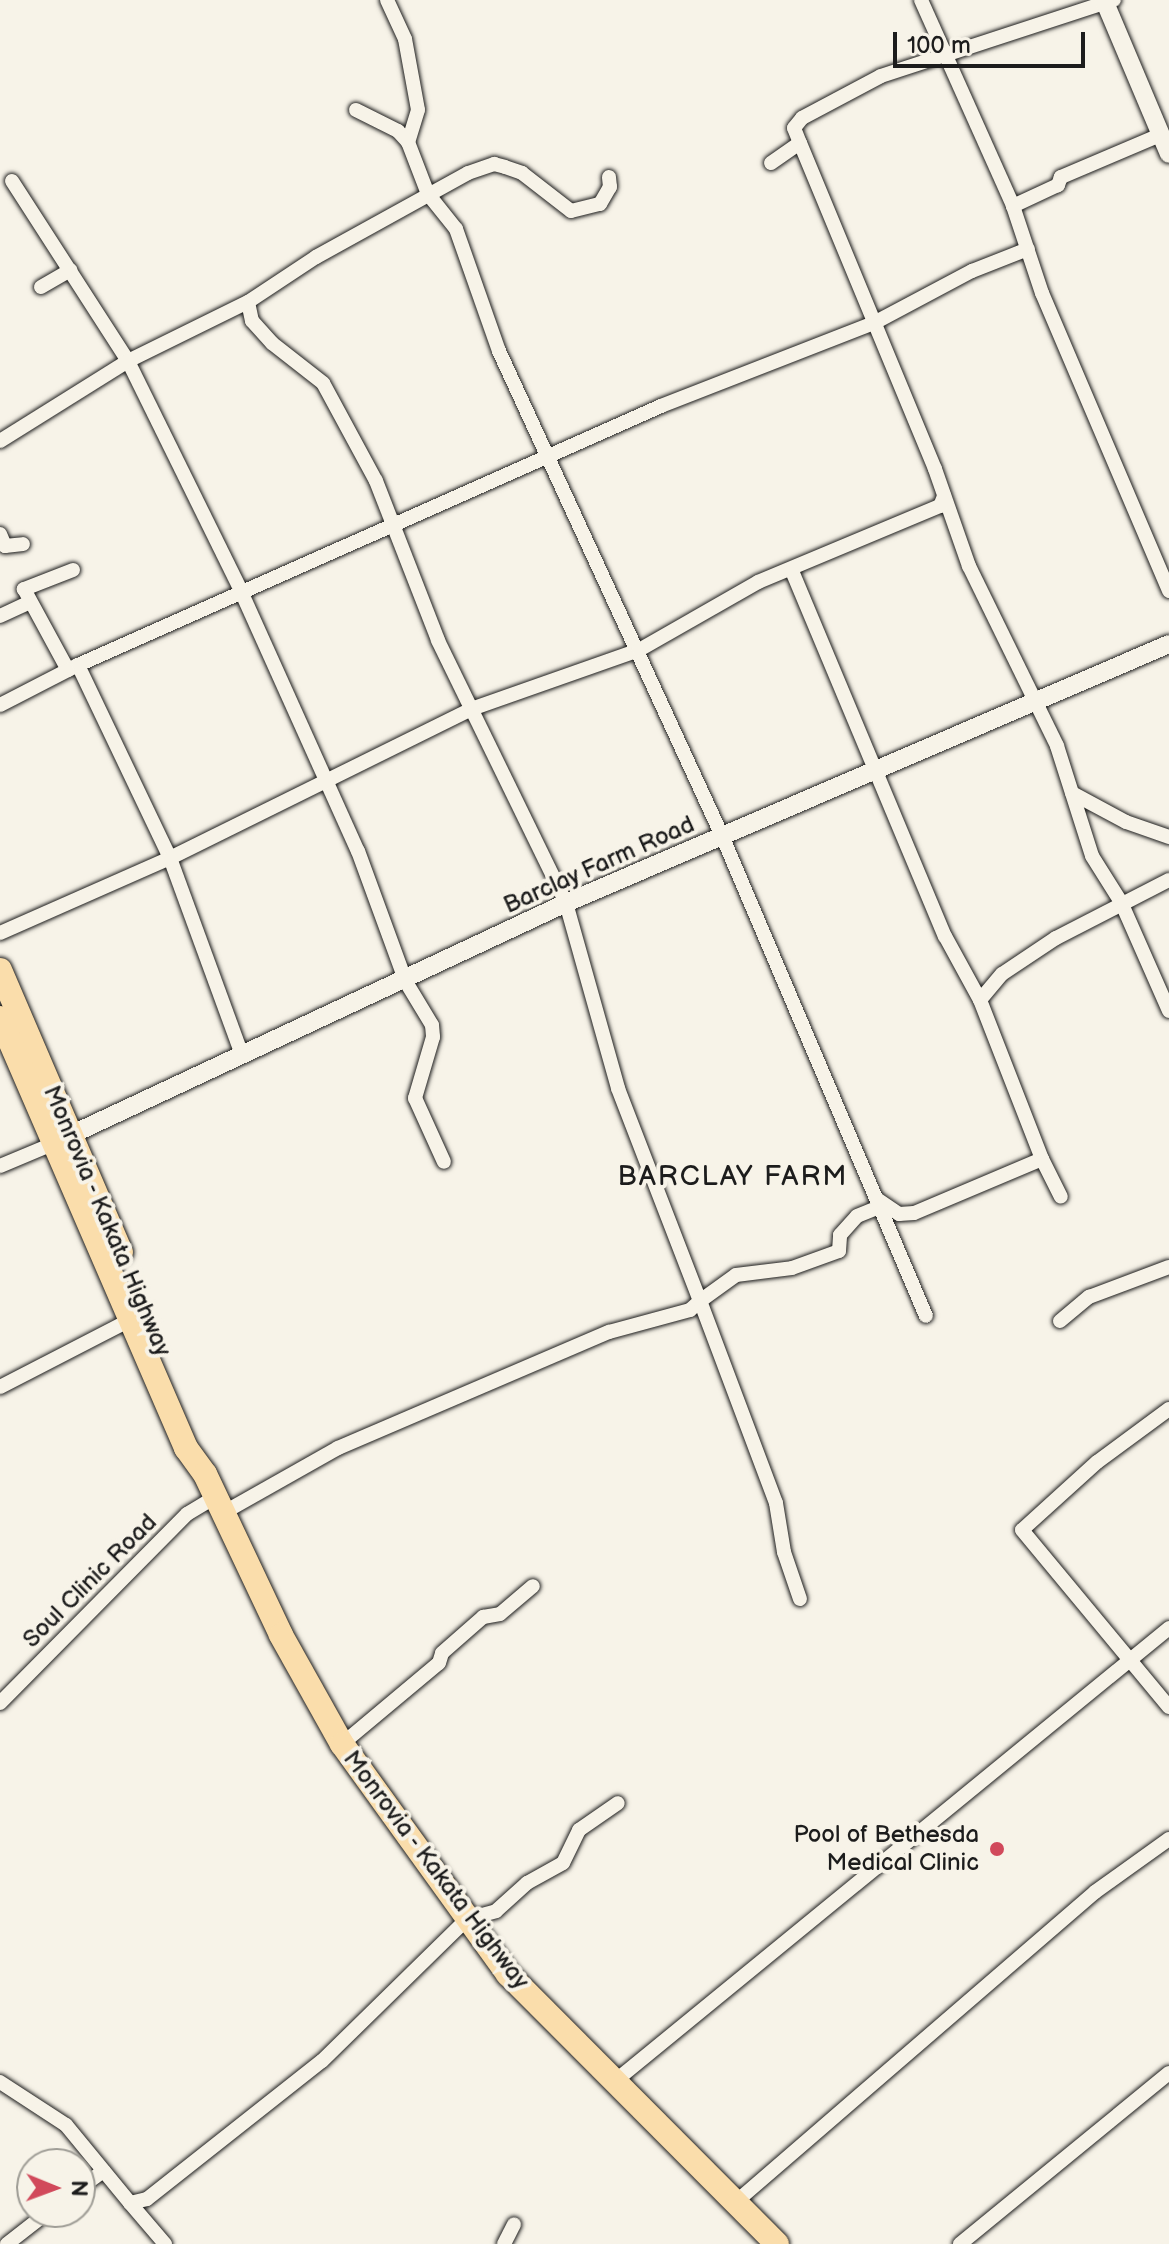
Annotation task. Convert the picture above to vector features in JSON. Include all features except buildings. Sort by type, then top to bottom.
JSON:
[{"type":"highway","name":"Monrovia - Kakata Highway","points":[[0,970],[132,1319],[186,1448],[215,1495],[342,1744],[508,1974],[777,2244]]},
{"type":"highway","name":"Monrovia - Kakata Highway","points":[[0,1018],[63,1139],[199,1440],[215,1495]]},
{"type":"street","points":[[387,0],[405,39],[418,110],[408,142]]},
{"type":"street","points":[[921,0],[1013,206],[1042,293],[1169,591]]},
{"type":"street","points":[[1169,154],[1108,1],[881,76],[802,118],[794,128],[944,496],[969,566],[1035,701],[1072,792],[1092,856],[1121,902],[1169,1011]]},
{"type":"street","points":[[356,110],[398,131],[408,142],[428,194],[456,229],[499,351],[551,457],[723,838],[926,1316]]},
{"type":"street","points":[[1013,206],[1058,185],[1061,177],[1160,135]]},
{"type":"street","points":[[771,163],[800,143]]},
{"type":"street","points":[[0,441],[128,361],[248,302],[428,194],[494,164],[522,173],[571,211],[586,211],[600,204],[610,187],[609,177]]},
{"type":"street","points":[[12,181],[128,361],[240,589],[358,851],[406,982],[432,1025],[433,1037],[415,1098],[444,1162]]},
{"type":"street","points":[[0,705],[73,667],[240,589],[551,457],[661,406],[874,323],[972,271],[1028,249]]},
{"type":"street","points":[[41,287],[71,270]]},
{"type":"street","points":[[248,302],[252,321],[289,359],[309,370],[335,402],[376,481],[438,640],[474,708],[497,767],[566,903],[618,1088],[776,1503],[784,1552],[800,1599]]},
{"type":"street","points":[[0,933],[170,858],[474,708],[639,650],[745,589],[940,506],[944,496]]},
{"type":"street","points":[[0,534],[5,546],[23,544]]},
{"type":"street","points":[[73,570],[24,589],[73,667],[170,858],[242,1055]]},
{"type":"street","points":[[792,571],[945,936],[980,1000],[1042,1159],[1061,1197]]},
{"type":"street","points":[[0,616],[30,602]]},
{"type":"street","name":"Barclay Farm Road","points":[[63,1139],[406,982],[566,903],[723,838],[876,767],[1169,644]]},
{"type":"street","points":[[1072,792],[1126,822],[1169,837]]},
{"type":"street","points":[[980,1000],[1006,970],[1121,902],[1169,880]]},
{"type":"street","points":[[0,1166],[63,1139]]},
{"type":"street","points":[[878,1202],[899,1214],[914,1213],[1042,1159]]},
{"type":"street","name":"Soul Clinic Road","points":[[0,1703],[187,1514],[215,1495],[338,1448],[609,1332],[690,1310],[736,1275],[792,1268],[839,1251],[840,1235],[857,1216],[878,1202]]},
{"type":"street","points":[[1060,1321],[1089,1297],[1169,1267]]},
{"type":"street","points":[[0,1387],[132,1319]]},
{"type":"street","points":[[1169,1409],[1097,1462],[1022,1530],[1169,1707]]},
{"type":"street","points":[[342,1744],[439,1663],[442,1653],[483,1617],[500,1614],[533,1586]]},
{"type":"street","points":[[614,2082],[1169,1628]]},
{"type":"street","points":[[130,2203],[147,2199],[322,2061],[467,1919],[496,1911],[527,1883],[563,1863],[579,1830],[618,1803]]},
{"type":"street","points":[[737,2201],[1095,1892],[1169,1839]]},
{"type":"street","points":[[960,2244],[1169,2073]]},
{"type":"street","points":[[0,2082],[66,2125],[165,2244]]},
{"type":"street","points":[[96,2176],[103,2171]]},
{"type":"street","points":[[504,2244],[514,2224]]},
{"type":"street","points":[[7,2244],[28,2228]]},
{"type":"place","name":"Pool of Bethesda Medical Clinic","points":[[997,1849]]},
{"type":"district","name":"BARCLAY FARM","points":[[733,1177]]}]
